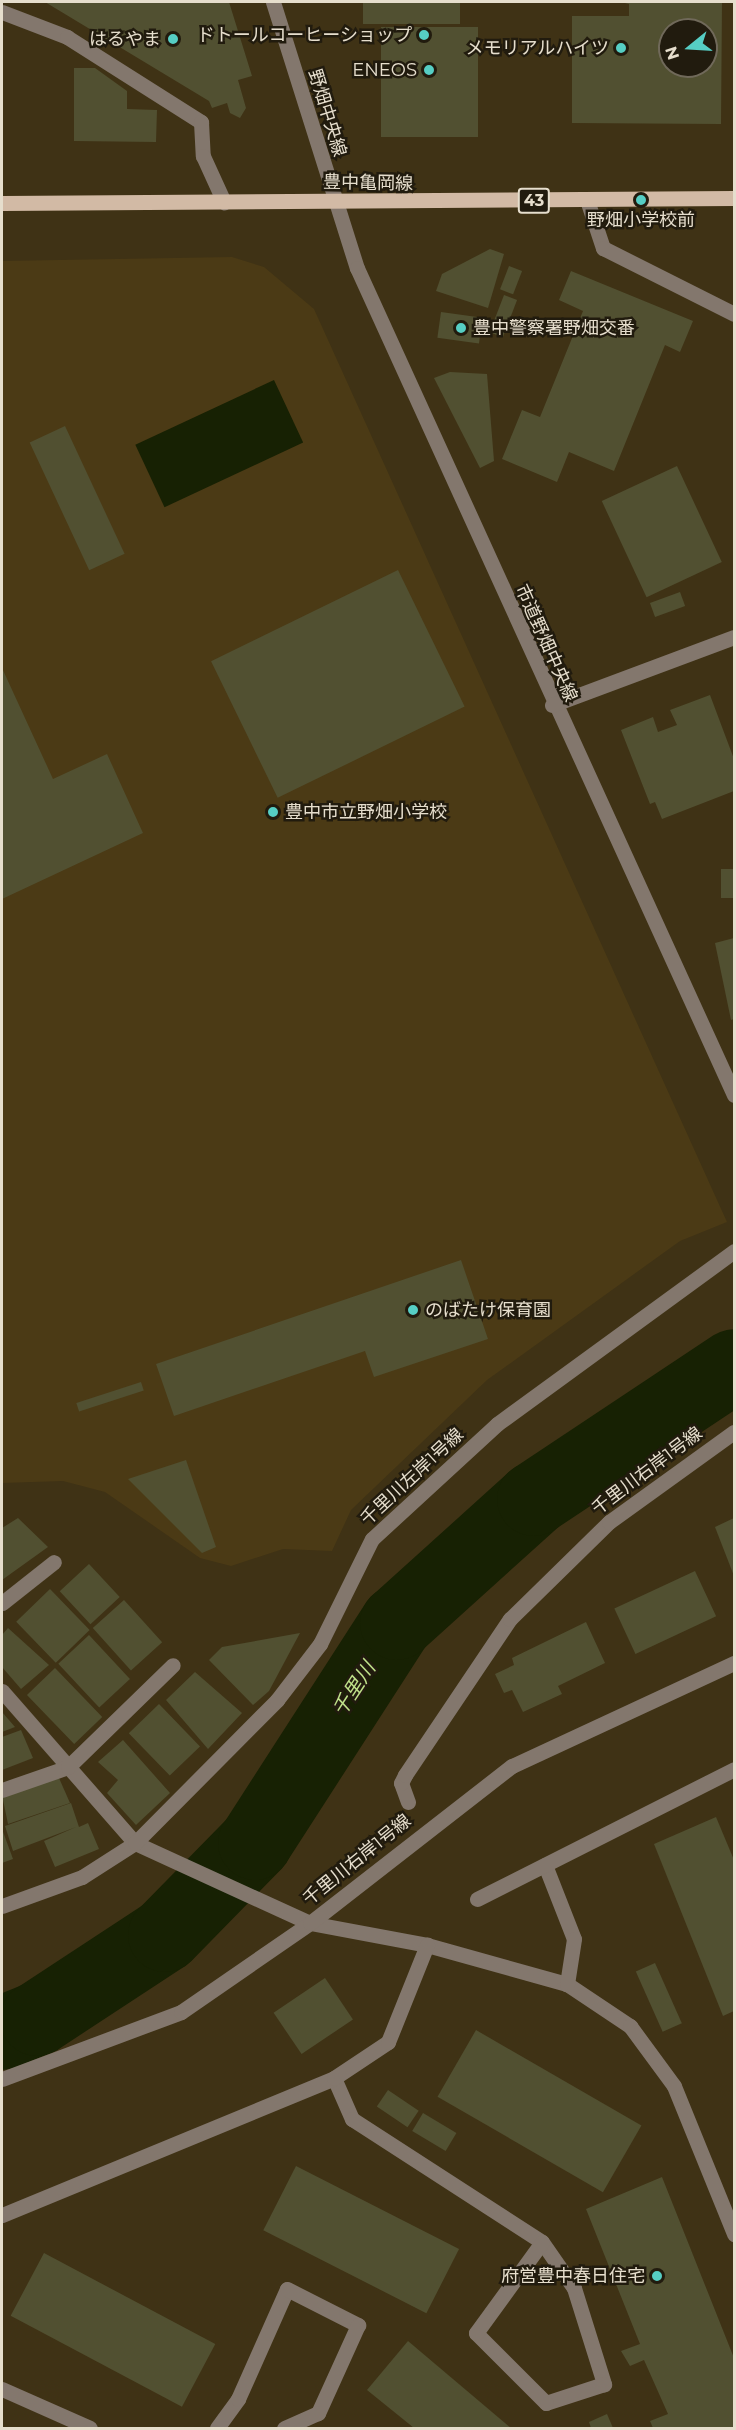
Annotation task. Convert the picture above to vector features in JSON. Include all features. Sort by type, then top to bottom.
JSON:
[{"type":"main road","name":"豊中亀岡線","points":[[2,203],[735,198]]},
{"type":"street","name":"野畑中央線","points":[[273,2],[334,201]]},
{"type":"street","points":[[2,12],[67,37],[201,122],[203,156],[224,202]]},
{"type":"street","points":[[587,200],[603,248],[735,314]]},
{"type":"street","name":"市道野畑中央線","points":[[334,201],[357,268],[552,705],[735,1095]]},
{"type":"street","points":[[552,705],[735,637]]},
{"type":"street","name":"千里川左岸1号線","points":[[2,1906],[82,1877],[135,1843],[277,1700],[320,1644],[372,1539],[497,1425],[735,1251]]},
{"type":"street","name":"千里川右岸1号線","points":[[408,1802],[401,1783],[405,1775],[510,1619],[609,1522],[735,1432]]},
{"type":"street","points":[[2,1603],[54,1562]]},
{"type":"street","name":"千里川右岸1号線","points":[[2,2079],[181,2012],[310,1923],[512,1766],[735,1663]]},
{"type":"street","points":[[2,1790],[68,1767],[173,1665]]},
{"type":"street","points":[[2,1691],[135,1843],[310,1923],[427,1945],[567,1984],[630,2026],[674,2086],[735,2234]]},
{"type":"street","points":[[477,1899],[733,1773]]},
{"type":"street","points":[[545,1865],[574,1939],[567,1984]]},
{"type":"street","points":[[2,2215],[334,2078],[388,2042],[427,1945]]},
{"type":"street","points":[[334,2078],[352,2119],[542,2242],[574,2288],[604,2385],[546,2403],[476,2333],[542,2242]]},
{"type":"street","points":[[217,2428],[238,2399],[287,2289],[358,2325],[318,2413],[284,2428]]},
{"type":"street","points":[[2,2390],[90,2428]]},
{"type":"shaded area","name":"豊中市立野畑小学校","points":[[232,257],[264,267],[314,309],[727,1222],[680,1241],[487,1380],[351,1510],[332,1551],[283,1549],[231,1566],[200,1558],[105,1492],[63,1481],[2,1483],[2,261]]},
{"type":"shaded area","points":[[274,380],[303,443],[164,507],[135,445]]},
{"type":"building","name":"はるやま","points":[[45,2],[229,2],[252,76],[238,80],[246,108],[240,118],[230,113],[227,103],[212,108],[209,101]]},
{"type":"building","points":[[363,2],[460,2],[460,24],[363,24]]},
{"type":"building","name":"メモリアルハイツ","points":[[621,2],[722,2],[721,124],[572,123],[572,16],[629,16],[629,4]]},
{"type":"building","points":[[381,27],[478,27],[478,137],[381,137]]},
{"type":"building","points":[[74,68],[95,68],[127,91],[127,109],[157,110],[156,142],[74,141]]},
{"type":"building","points":[[490,249],[504,254],[488,308],[436,291],[442,274]]},
{"type":"building","points":[[509,266],[522,271],[513,294],[500,289]]},
{"type":"building","points":[[571,271],[693,321],[680,352],[665,345],[614,471],[569,452],[557,482],[502,459],[522,410],[540,417],[583,311],[559,300]]},
{"type":"building","points":[[504,295],[517,300],[503,337],[490,332]]},
{"type":"building","name":"豊中警察署野畑交番","points":[[441,312],[483,318],[479,344],[437,338]]},
{"type":"building","points":[[450,372],[487,374],[494,461],[480,468],[434,378]]},
{"type":"building","points":[[65,426],[125,554],[89,570],[30,442]]},
{"type":"building","points":[[677,466],[722,562],[647,597],[602,501]]},
{"type":"building","points":[[398,570],[465,707],[278,798],[211,661]]},
{"type":"building","points":[[680,592],[685,606],[655,617],[650,603]]},
{"type":"building","points":[[2,668],[53,779],[107,754],[143,833],[2,899]]},
{"type":"building","points":[[710,695],[734,759],[734,791],[662,819],[655,802],[650,804],[621,730],[653,717],[658,732],[677,725],[670,710]]},
{"type":"building","points":[[721,869],[734,869],[734,898],[721,898]]},
{"type":"building","points":[[734,938],[734,1019],[731,1020],[715,943]]},
{"type":"building","points":[[461,1260],[488,1339],[374,1377],[365,1351],[174,1416],[156,1364]]},
{"type":"building","points":[[141,1382],[144,1391],[79,1412],[76,1403]]},
{"type":"building","points":[[186,1460],[216,1547],[202,1553],[128,1479]]},
{"type":"building","points":[[18,1518],[48,1547],[2,1580],[2,1528]]},
{"type":"building","points":[[734,1518],[734,1576],[715,1527]]},
{"type":"building","points":[[89,1564],[120,1597],[90,1624],[60,1591]]},
{"type":"building","points":[[695,1571],[716,1616],[635,1654],[614,1609]]},
{"type":"building","points":[[50,1589],[90,1630],[56,1663],[16,1622]]},
{"type":"building","points":[[124,1600],[162,1642],[131,1670],[93,1628]]},
{"type":"building","points":[[586,1622],[605,1663],[558,1686],[562,1694],[523,1712],[512,1690],[504,1693],[495,1674],[514,1665],[512,1658]]},
{"type":"building","points":[[8,1628],[49,1665],[21,1689],[2,1667],[2,1635]]},
{"type":"building","points":[[300,1633],[269,1691],[253,1705],[209,1660],[222,1647]]},
{"type":"building","points":[[89,1635],[130,1679],[99,1708],[58,1664]]},
{"type":"building","points":[[55,1668],[102,1717],[74,1744],[27,1695]]},
{"type":"building","points":[[195,1672],[242,1713],[208,1749],[166,1700]]},
{"type":"building","points":[[159,1704],[200,1746],[170,1776],[129,1733]]},
{"type":"building","points":[[2,1712],[15,1727],[2,1732]]},
{"type":"building","points":[[21,1730],[33,1758],[2,1770],[2,1737]]},
{"type":"building","points":[[123,1740],[170,1793],[136,1825],[107,1793],[118,1780],[98,1762]]},
{"type":"building","points":[[59,1778],[70,1803],[8,1824],[2,1795]]},
{"type":"building","points":[[71,1803],[79,1827],[88,1823],[99,1849],[55,1867],[44,1841],[76,1827],[13,1851],[5,1826]]},
{"type":"building","points":[[716,1817],[734,1860],[734,2011],[723,2016],[654,1844]]},
{"type":"building","points":[[2,1829],[13,1859],[2,1863]]},
{"type":"building","points":[[655,1963],[682,2023],[663,2032],[636,1972]]},
{"type":"building","points":[[325,1978],[353,2019],[302,2054],[274,2013]]},
{"type":"building","points":[[476,2030],[641,2126],[603,2192],[438,2097]]},
{"type":"building","points":[[388,2090],[419,2111],[407,2127],[377,2107]]},
{"type":"building","points":[[423,2113],[456,2133],[446,2151],[412,2131]]},
{"type":"building","name":"府営豊中春日住宅","points":[[296,2166],[459,2249],[426,2313],[263,2230]]},
{"type":"building","name":"府営豊中春日住宅","points":[[662,2177],[734,2358],[734,2428],[653,2428],[650,2421],[668,2414],[644,2360],[630,2366],[621,2351],[640,2344],[586,2209]]},
{"type":"building","points":[[44,2253],[215,2344],[182,2407],[11,2316]]},
{"type":"building","points":[[408,2341],[511,2428],[414,2428],[367,2390]]},
{"type":"building","points":[[607,2414],[613,2428],[591,2428],[589,2422]]},
{"type":"waterway","name":"千里川","points":[[2,2033],[37,2019],[165,1935],[255,1843],[397,1623],[534,1499],[734,1366]]},
{"type":"place","name":"ドトールコーヒーショップ","points":[[424,35]]},
{"type":"place","name":"はるやま","points":[[173,39]]},
{"type":"place","name":"メモリアルハイツ","points":[[621,48]]},
{"type":"place","name":"ENEOS","points":[[429,70]]},
{"type":"place","name":"野畑小学校前","points":[[641,200]]},
{"type":"place","name":"豊中警察署野畑交番","points":[[461,328]]},
{"type":"place","name":"豊中市立野畑小学校","points":[[273,812]]},
{"type":"place","name":"のばたけ保育園","points":[[413,1310]]},
{"type":"place","name":"府営豊中春日住宅","points":[[657,2276]]}]
